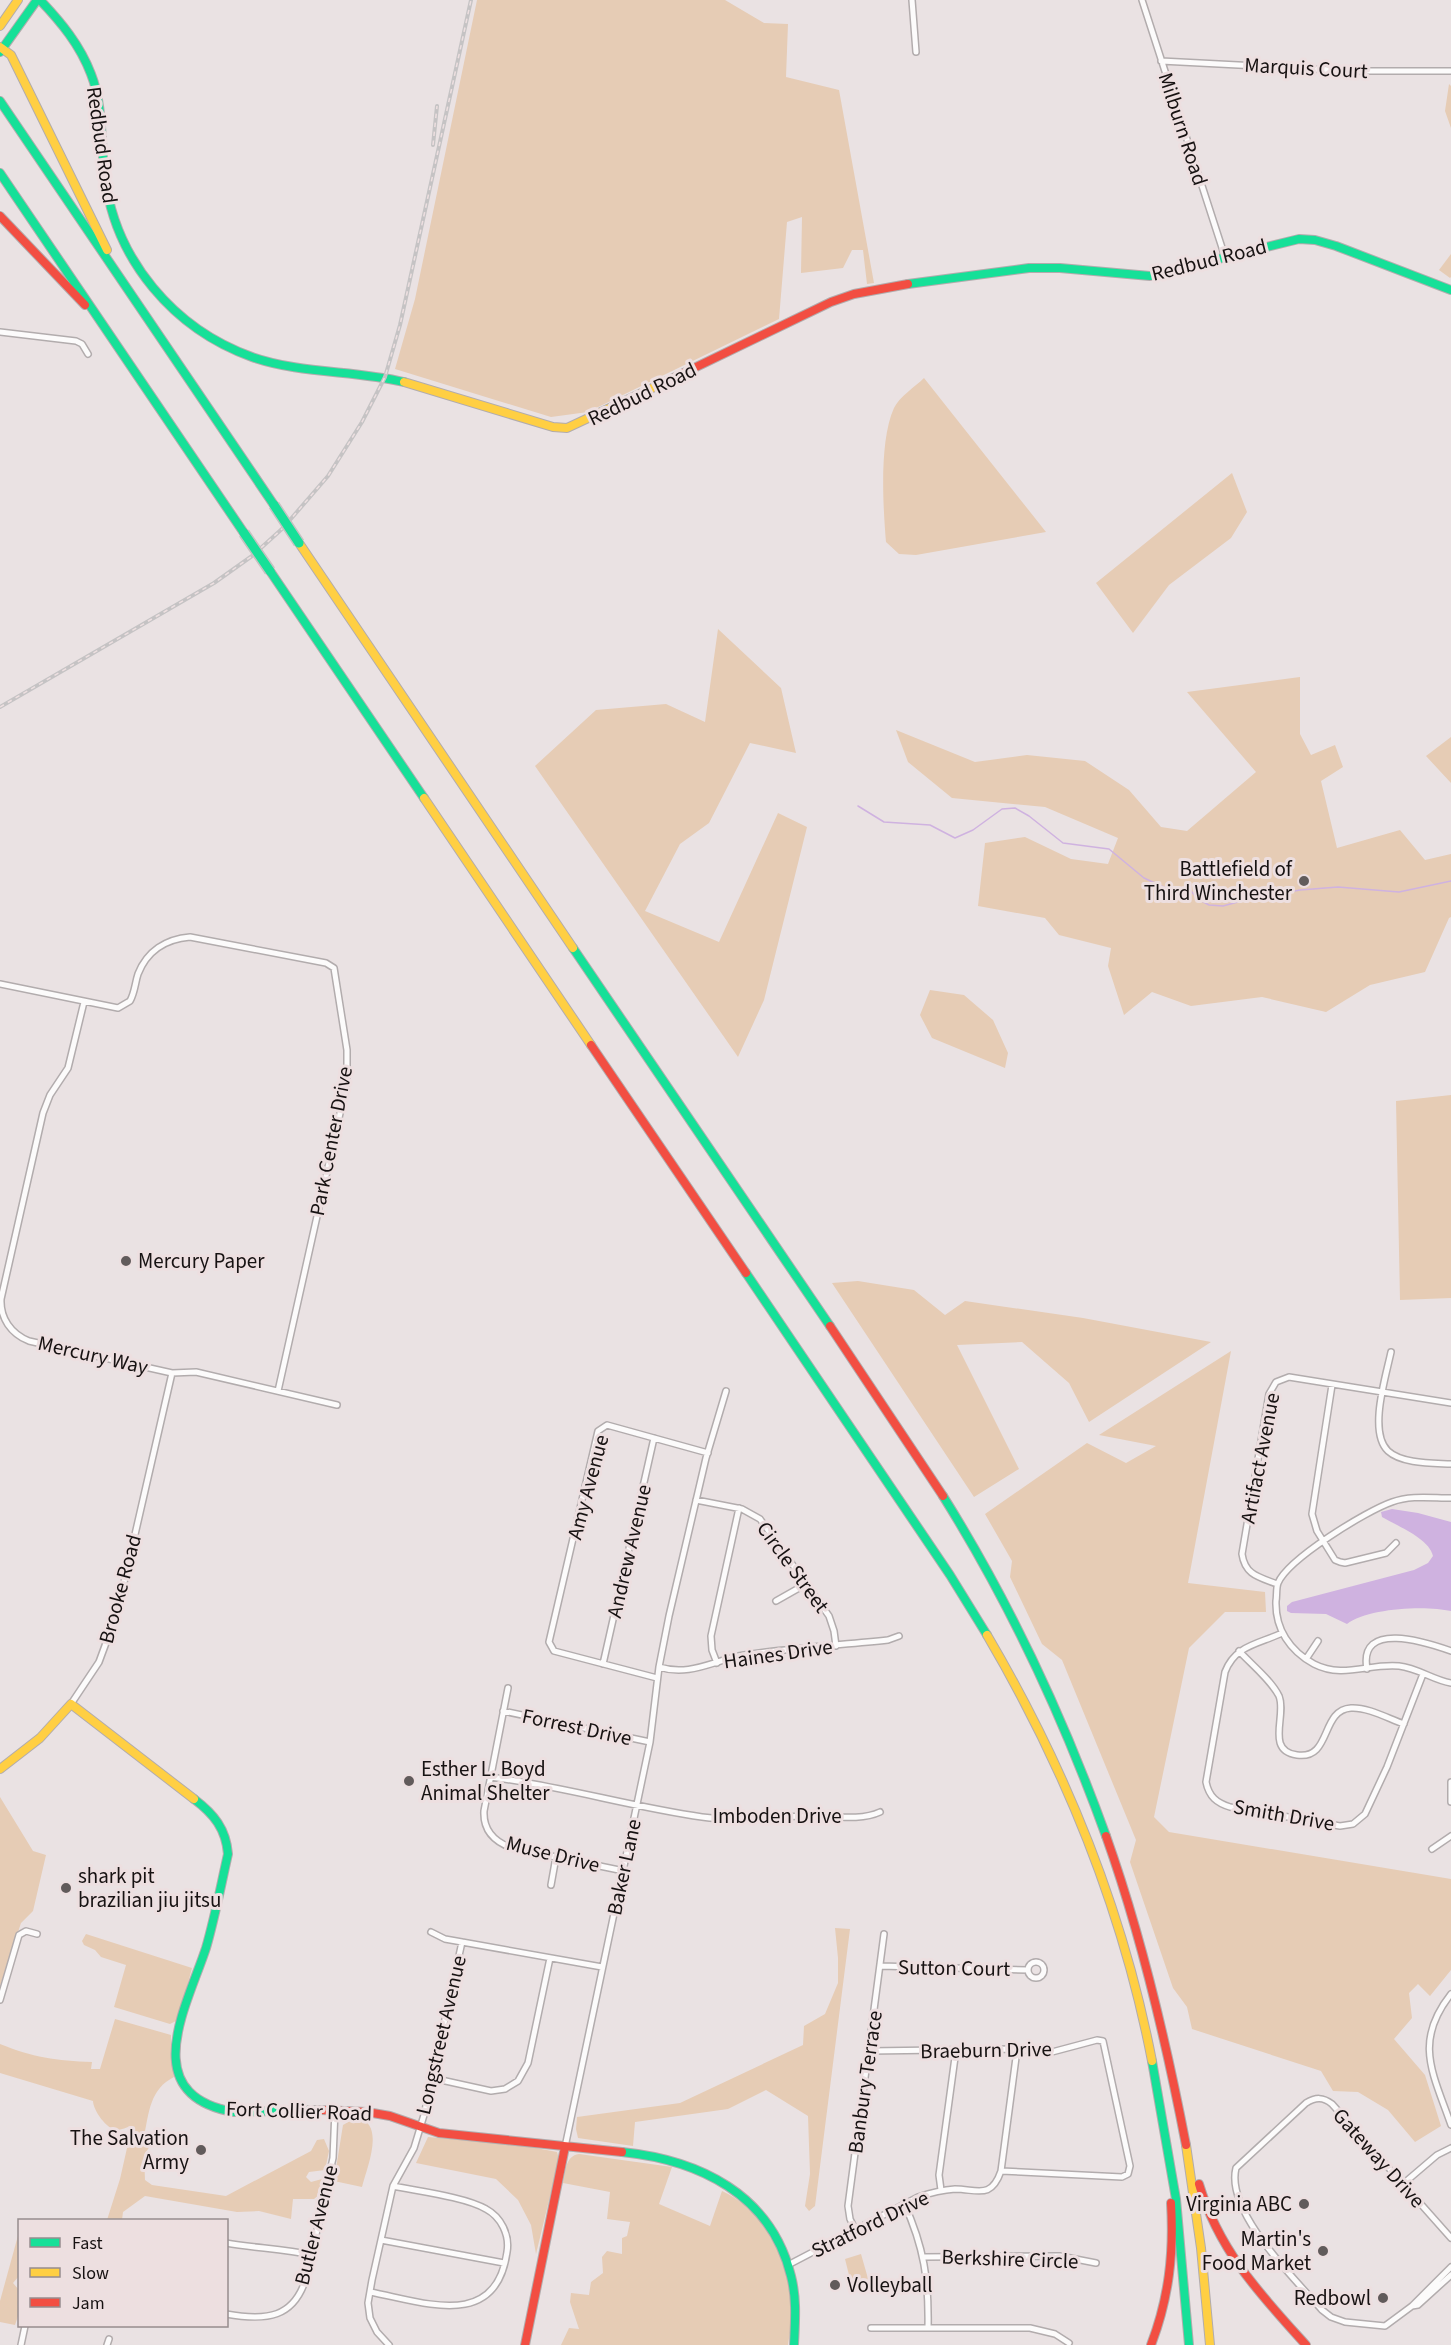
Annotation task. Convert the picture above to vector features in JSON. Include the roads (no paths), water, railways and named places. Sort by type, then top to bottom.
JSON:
[{"type":"main road","points":[[0,26],[18,0]]},
{"type":"main road","points":[[38,0],[1,49],[11,55],[62,163],[133,297]]},
{"type":"main road","name":"Redbud Road","points":[[38,0],[70,34],[91,71],[99,105],[102,163],[109,201],[124,244],[149,284],[184,319],[219,342],[270,362],[387,378],[553,427],[567,428],[578,424],[831,302],[854,294],[928,280],[1029,268],[1060,268],[1150,276],[1290,240],[1308,239],[1336,246],[1451,290]]},
{"type":"main road","points":[[15,30],[13,49],[22,78]]},
{"type":"main road","points":[[0,101],[894,1420],[969,1538],[1032,1655],[1087,1782],[1139,1932],[1176,2078],[1200,2189],[1216,2233],[1239,2270],[1306,2345]]},
{"type":"main road","points":[[0,172],[983,1627],[1040,1734],[1091,1851],[1135,1992],[1157,2084],[1179,2219],[1189,2345]]},
{"type":"main road","points":[[0,216],[101,321]]},
{"type":"main road","name":"Brooke Road","points":[[0,1769],[40,1738],[71,1704]]},
{"type":"main road","name":"Fort Collier Road","points":[[71,1704],[209,1810],[220,1824],[227,1839],[228,1854],[215,1910],[174,2051],[184,2084],[201,2102],[224,2111],[251,2113],[335,2110],[378,2113],[420,2128],[449,2134],[667,2158],[707,2172],[738,2192],[758,2212],[777,2240],[788,2265],[796,2305],[794,2345]]},
{"type":"main road","points":[[1176,2078],[1198,2208],[1210,2345]]},
{"type":"main road","points":[[1151,2345],[1167,2297],[1173,2246],[1170,2191],[1157,2084]]},
{"type":"main road","name":"Baker Lane","points":[[525,2345],[565,2147]]},
{"type":"street","points":[[912,0],[916,52]]},
{"type":"street","name":"Milburn Road","points":[[1142,0],[1225,257]]},
{"type":"street","name":"Marquis Court","points":[[1161,61],[1353,71],[1451,71]]},
{"type":"street","points":[[0,332],[76,340],[82,344],[88,354]]},
{"type":"street","name":"Park Center Drive","points":[[0,984],[113,1008],[126,1005],[133,996],[140,970],[149,956],[161,945],[182,937],[198,937],[326,963],[334,968],[347,1050],[347,1082],[278,1391]]},
{"type":"street","name":"Mercury Way","points":[[84,1002],[68,1068],[50,1095],[43,1113],[1,1299],[2,1312],[10,1329],[25,1339],[172,1373],[196,1372],[337,1405]]},
{"type":"street","points":[[1391,1352],[1378,1423],[1381,1441],[1389,1452],[1408,1460],[1451,1464]]},
{"type":"street","name":"Brooke Road","points":[[71,1704],[99,1662],[117,1613],[172,1373]]},
{"type":"street","name":"Artifact Avenue","points":[[1277,1584],[1248,1571],[1243,1565],[1242,1554],[1269,1394],[1276,1382],[1289,1377],[1451,1402]]},
{"type":"street","points":[[1332,1385],[1312,1514],[1317,1532],[1335,1560],[1344,1563],[1386,1553],[1396,1543]]},
{"type":"street","name":"Baker Lane","points":[[565,2147],[651,1743],[659,1667],[696,1500],[726,1391]]},
{"type":"street","name":"Amy Avenue","points":[[603,1664],[555,1651],[549,1642],[598,1431],[607,1425],[708,1453]]},
{"type":"street","name":"Andrew Avenue","points":[[603,1664],[654,1438]]},
{"type":"street","points":[[1451,1498],[1416,1497],[1391,1502],[1323,1541],[1292,1566],[1277,1584],[1276,1608],[1282,1633],[1289,1644],[1306,1659],[1332,1671],[1401,1666],[1451,1683]]},
{"type":"street","name":"Circle Street","points":[[696,1500],[739,1508],[760,1519],[829,1616],[836,1646]]},
{"type":"street","points":[[717,1663],[712,1650],[711,1636],[739,1508]]},
{"type":"street","points":[[776,1601],[806,1584]]},
{"type":"street","points":[[1282,1633],[1239,1651],[1278,1695],[1282,1708],[1278,1739],[1283,1748],[1292,1754],[1306,1755],[1315,1752],[1321,1745],[1331,1722],[1339,1713],[1348,1708],[1359,1709],[1404,1724]]},
{"type":"street","name":"Haines Drive","points":[[659,1667],[683,1671],[742,1655],[888,1640],[898,1636]]},
{"type":"street","points":[[1367,1669],[1366,1652],[1370,1645],[1377,1641],[1391,1639],[1413,1641],[1451,1651]]},
{"type":"street","points":[[1306,1659],[1318,1641]]},
{"type":"street","name":"Smith Drive","points":[[1239,1651],[1230,1661],[1225,1672],[1207,1777],[1209,1792],[1221,1804],[1340,1826],[1353,1824],[1365,1814],[1424,1674]]},
{"type":"street","points":[[603,1664],[657,1678]]},
{"type":"street","name":"Muse Drive","points":[[508,1688],[484,1811],[485,1824],[490,1835],[512,1848],[624,1870]]},
{"type":"street","name":"Forrest Drive","points":[[503,1711],[651,1743]]},
{"type":"street","name":"Imboden Drive","points":[[490,1777],[702,1817],[734,1820],[806,1816],[864,1817],[880,1812]]},
{"type":"street","points":[[1451,1782],[1451,1802]]},
{"type":"street","points":[[1432,1849],[1451,1836]]},
{"type":"street","points":[[551,1885],[556,1857]]},
{"type":"street","points":[[0,2000],[19,1935],[26,1930],[37,1934]]},
{"type":"street","points":[[431,1932],[445,1939],[602,1967]]},
{"type":"street","name":"Banbury Terrace","points":[[855,2229],[850,2219],[848,2206],[884,1935]]},
{"type":"street","name":"Longstreet Avenue","points":[[389,2345],[377,2332],[370,2318],[368,2303],[393,2186],[414,2148],[420,2128],[462,1942]]},
{"type":"street","points":[[432,2078],[491,2091],[505,2089],[518,2081],[528,2063],[550,1958]]},
{"type":"street","name":"Sutton Court","points":[[880,1966],[1028,1970]]},
{"type":"street","points":[[1451,1994],[1434,2018],[1428,2046],[1433,2073],[1451,2125]]},
{"type":"street","name":"Braeburn Drive","points":[[869,2051],[1017,2050],[1052,2052],[1097,2040],[1102,2041],[1105,2045],[1125,2144],[1130,2170],[1128,2174],[1122,2177],[1001,2171]]},
{"type":"street","points":[[941,2190],[939,2175],[956,2050]]},
{"type":"street","points":[[1001,2171],[1017,2050]]},
{"type":"street","name":"Gateway Drive","points":[[1451,2238],[1332,2104],[1320,2098],[1306,2103],[1242,2160],[1237,2165],[1234,2174],[1240,2200],[1260,2238],[1326,2314],[1345,2322],[1383,2327],[1412,2306],[1451,2268]]},
{"type":"street","name":"Butler Avenue","points":[[228,2314],[257,2318],[273,2316],[284,2310],[301,2292],[312,2255],[333,2158],[335,2110]]},
{"type":"street","points":[[1403,2184],[1437,2155],[1451,2148]]},
{"type":"street","name":"Stratford Drive","points":[[788,2265],[904,2203],[941,2190],[986,2191],[995,2183],[1001,2171]]},
{"type":"street","points":[[370,2292],[446,2307],[468,2305],[482,2299],[493,2289],[501,2277],[507,2251],[506,2235],[500,2222],[491,2212],[473,2203],[393,2186]]},
{"type":"street","points":[[904,2203],[924,2257],[928,2282],[928,2328]]},
{"type":"street","points":[[381,2240],[504,2263]]},
{"type":"street","points":[[228,2243],[280,2248],[312,2255]]},
{"type":"street","name":"Berkshire Circle","points":[[924,2257],[1054,2256],[1096,2264]]},
{"type":"street","name":"Gateway Drive","points":[[1412,2306],[1418,2305],[1451,2275]]},
{"type":"street","points":[[21,2345],[25,2327]]},
{"type":"street","points":[[871,2328],[1030,2328],[1054,2334],[1069,2343]]},
{"type":"waterway","points":[[858,806],[884,822],[930,825],[955,838],[973,830],[1002,809],[1015,808],[1063,843],[1109,849],[1144,878],[1170,890],[1190,890],[1198,899],[1209,905],[1223,906],[1300,890],[1338,887],[1399,892],[1451,881]]},
{"type":"railway","points":[[0,707],[214,583],[252,556],[283,528],[328,476],[362,422],[385,377],[400,325],[471,0]]},
{"type":"railway","points":[[433,145],[437,106]]},
{"type":"place","name":"Battlefield of Third Winchester","points":[[1304,881]]},
{"type":"place","name":"Mercury Paper","points":[[126,1261]]},
{"type":"place","name":"Esther L. Boyd Animal Shelter","points":[[409,1781]]},
{"type":"place","name":"shark pit brazilian jiu jitsu","points":[[66,1888]]},
{"type":"place","name":"The Salvation Army","points":[[201,2150]]},
{"type":"place","name":"Virginia ABC","points":[[1304,2204]]},
{"type":"place","name":"Martin's Food Market","points":[[1323,2251]]},
{"type":"place","name":"Volleyball","points":[[835,2285]]},
{"type":"place","name":"Redbowl","points":[[1383,2298]]}]
